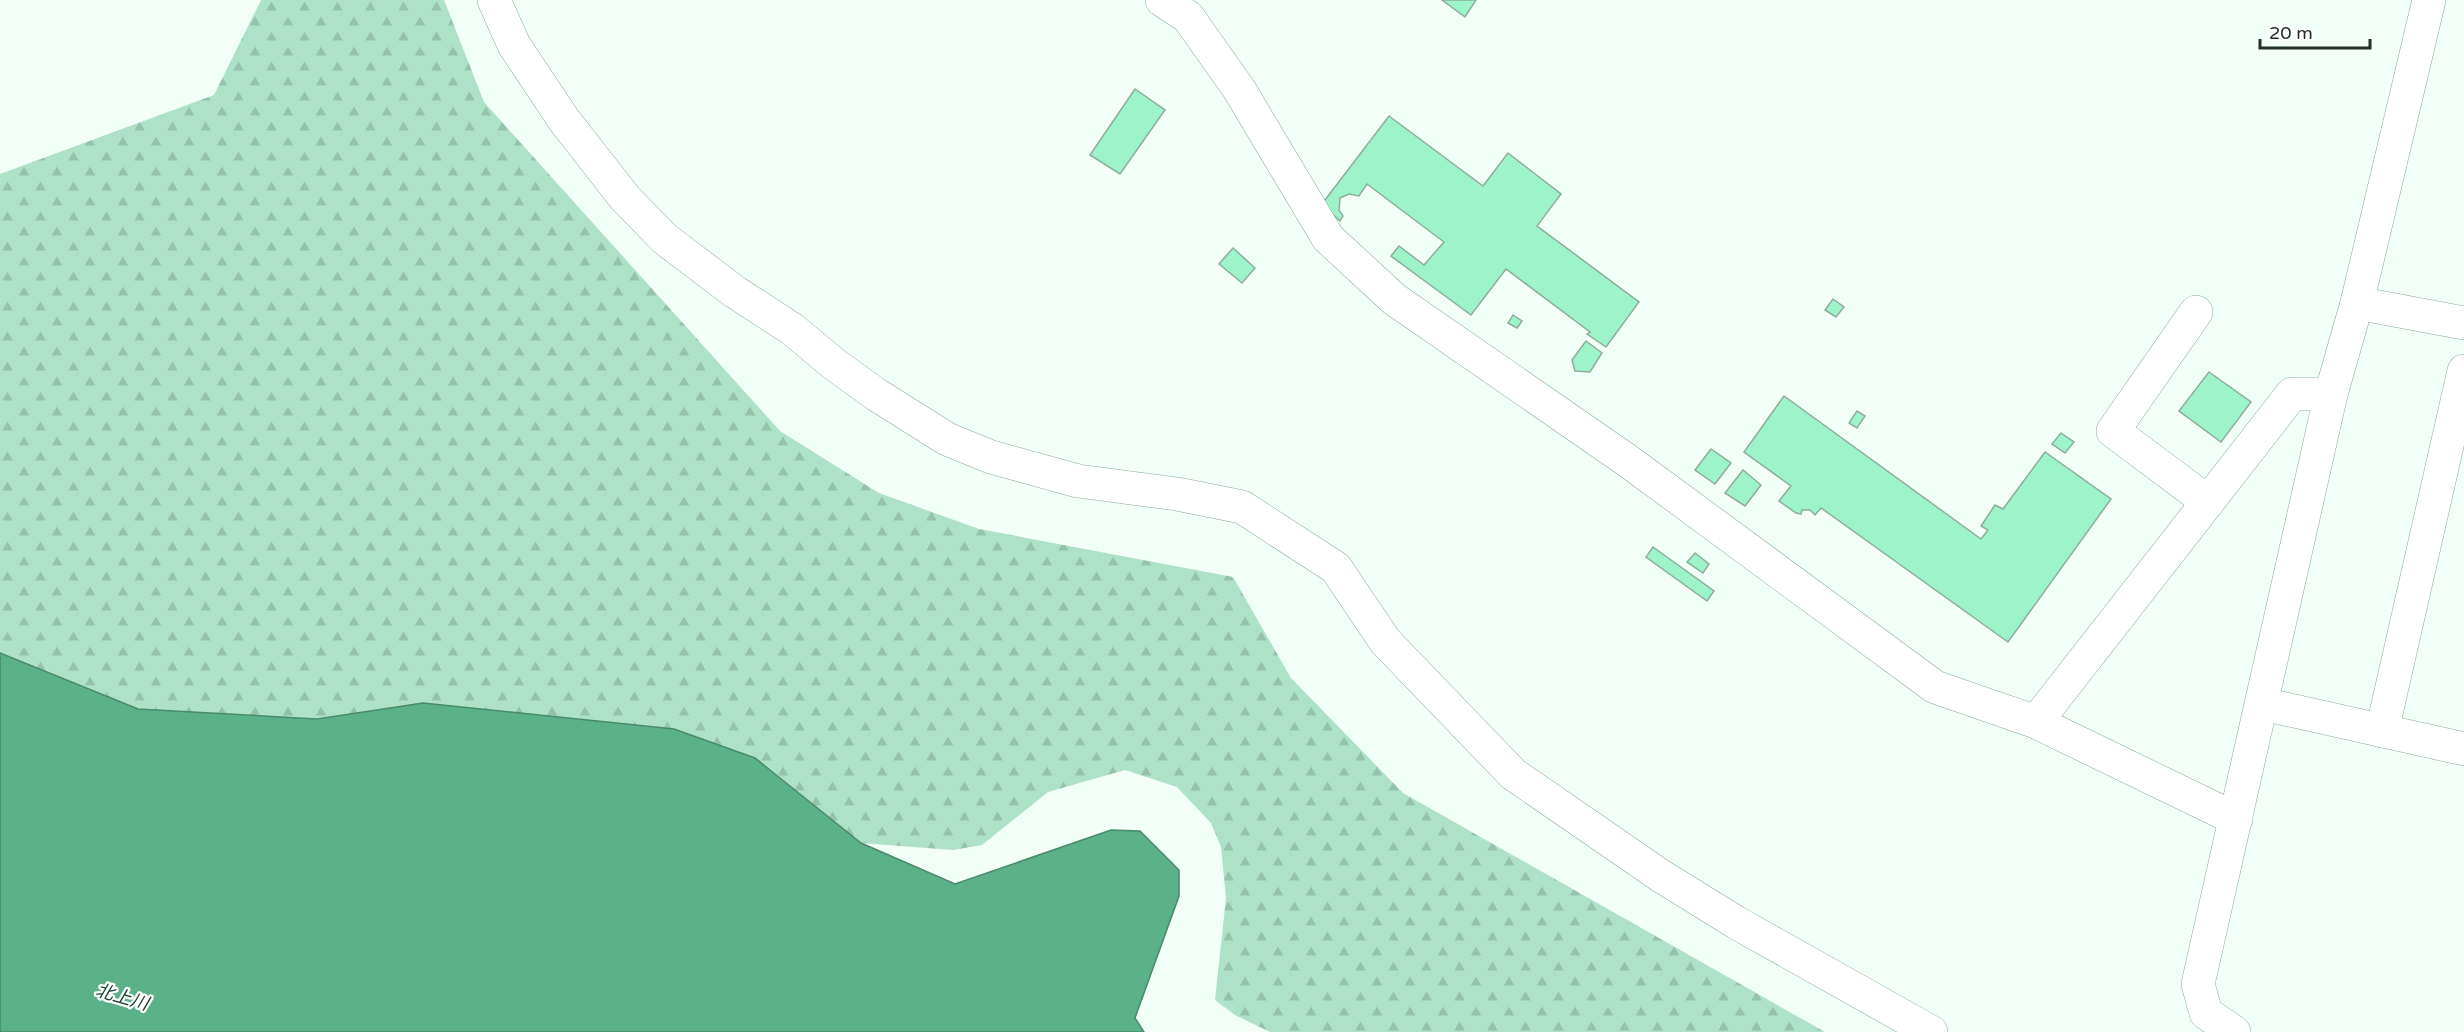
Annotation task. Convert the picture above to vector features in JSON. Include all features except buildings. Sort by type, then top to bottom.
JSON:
[{"type":"street","points":[[494,0],[514,45],[564,120],[626,198],[665,240],[735,292],[792,329],[834,364],[877,395],[947,439],[1000,459],[1078,481],[1177,494],[1242,507],[1336,568],[1385,641],[1513,774],[1671,882],[1737,923],[1930,1032]]},
{"type":"street","points":[[1162,0],[1188,17],[1239,89],[1328,238],[1394,299],[1628,462],[1935,687],[2036,722],[2236,819]]},
{"type":"street","points":[[2234,1032],[2206,1013],[2198,984],[2263,704],[2331,394],[2357,303],[2429,0]]},
{"type":"street","points":[[2357,303],[2464,323]]},
{"type":"street","points":[[2196,312],[2113,431],[2208,502]]},
{"type":"street","points":[[2382,731],[2464,371]]},
{"type":"street","points":[[2036,722],[2292,394],[2331,394]]},
{"type":"street","points":[[2263,704],[2464,749]]},
{"type":"green space","points":[[261,0],[444,0],[484,102],[780,431],[879,493],[979,529],[1233,577],[1291,678],[1403,793],[1825,1032],[1270,1032],[1235,1015],[1215,1000],[1226,898],[1221,847],[1211,823],[1177,787],[1125,770],[1048,792],[982,845],[953,850],[861,843],[755,758],[423,703],[317,719],[138,709],[0,653],[0,174],[214,95]]},
{"type":"water","name":"北上川","points":[[0,653],[138,709],[317,719],[423,703],[674,729],[755,758],[861,843],[955,884],[1111,830],[1140,831],[1179,870],[1179,896],[1135,1018],[1144,1032],[0,1032]]}]
